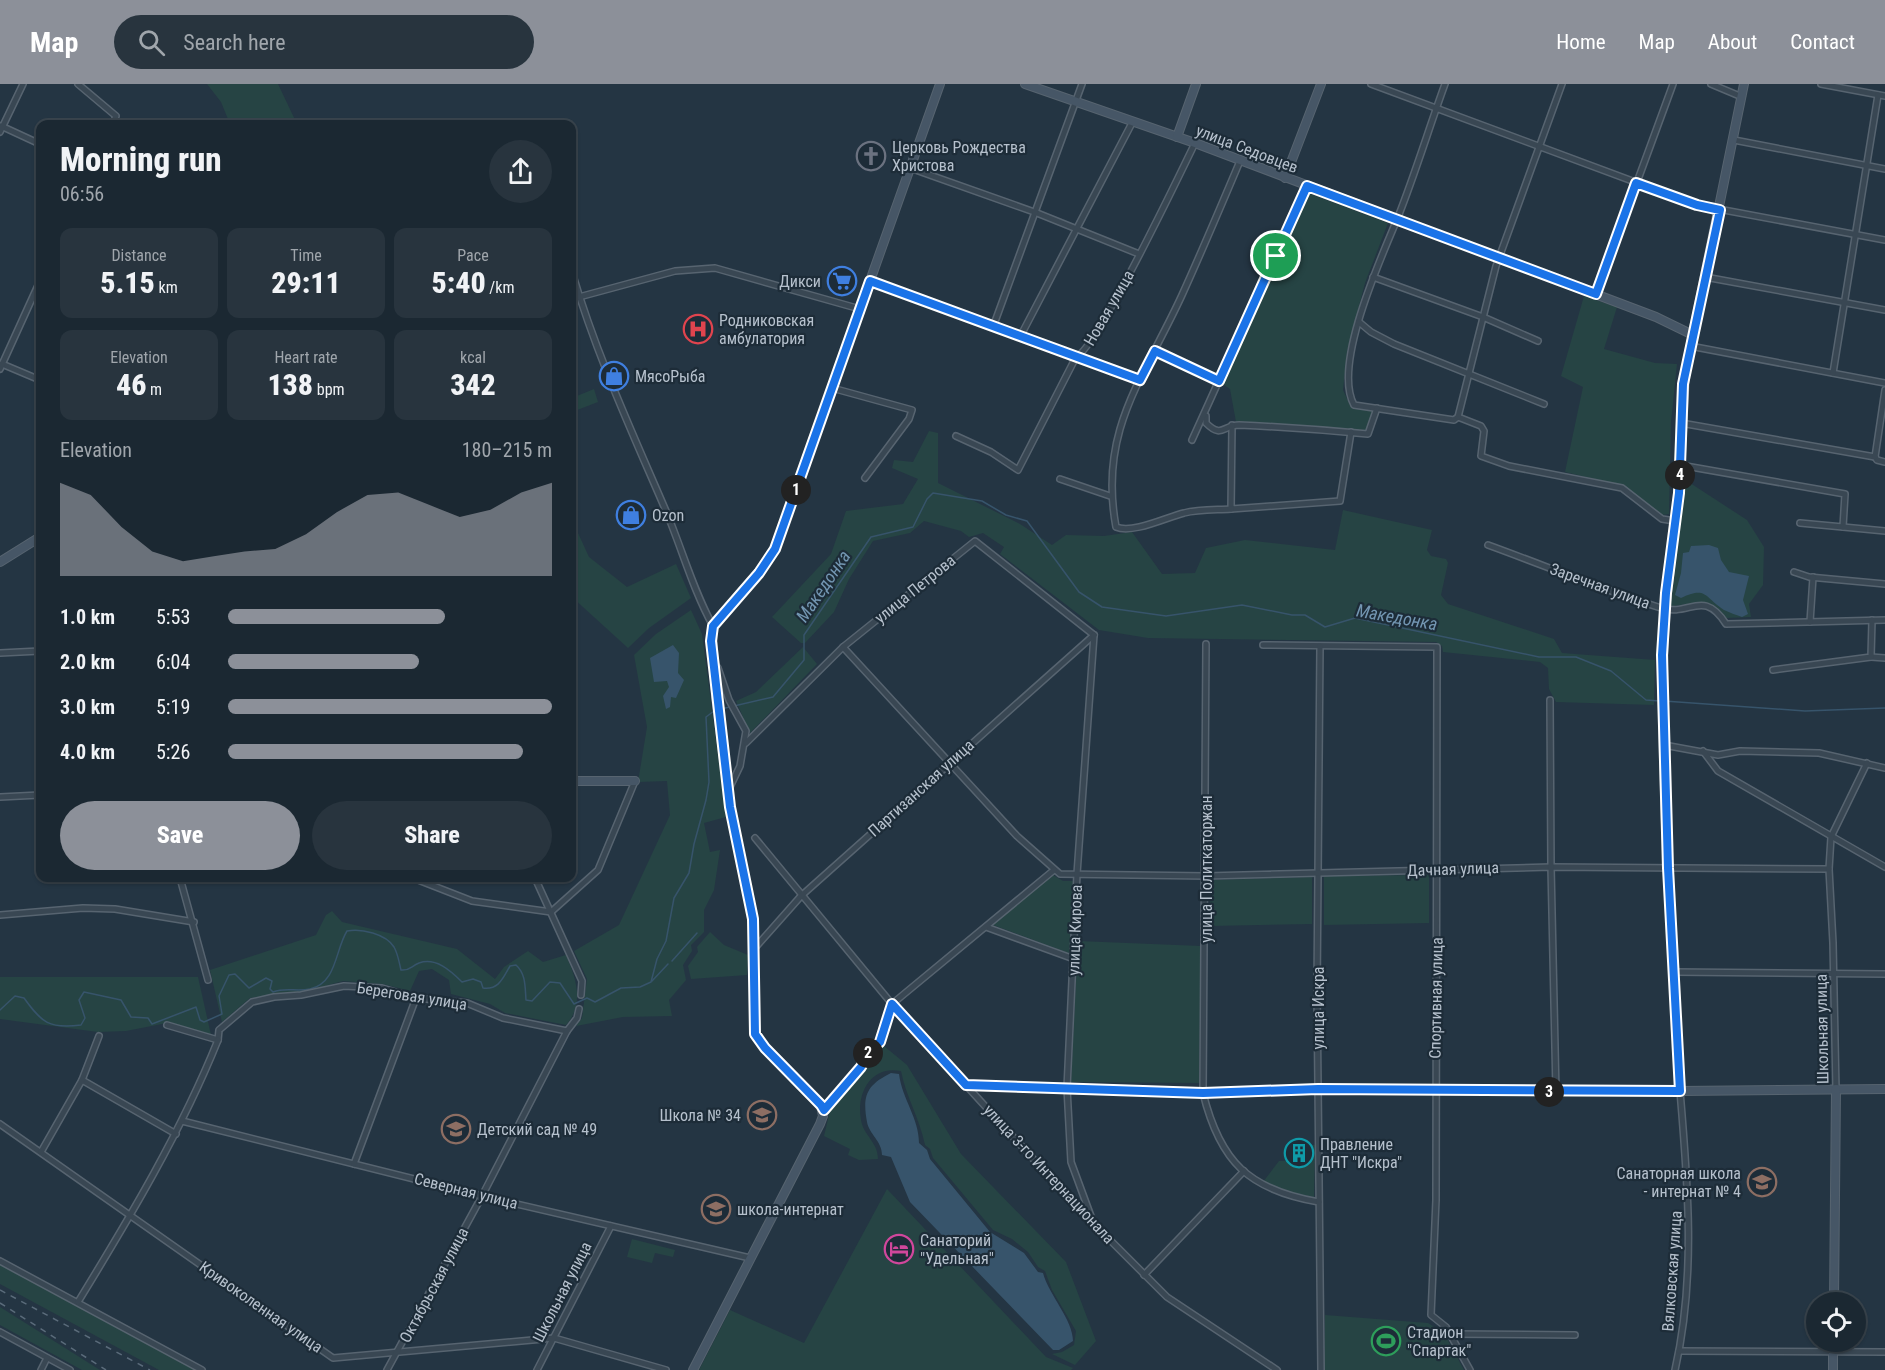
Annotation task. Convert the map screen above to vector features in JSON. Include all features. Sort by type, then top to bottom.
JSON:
[{"type":"main road","points":[[693,1370],[820,1124],[824,1110],[765,1048],[755,1034],[752,992],[753,919],[728,790],[712,662],[713,626],[759,573],[775,549],[940,84]]},
{"type":"main road","name":"улица Седовцев","points":[[1025,84],[1195,143],[1656,317],[1693,335]]},
{"type":"main road","points":[[1177,137],[1196,84]]},
{"type":"main road","points":[[1285,178],[1321,84]]},
{"type":"main road","name":"Вялковская улица","points":[[1680,1091],[1662,706],[1665,609],[1676,521],[1683,384],[1744,84]]},
{"type":"main road","points":[[0,562],[36,540]]},
{"type":"main road","points":[[576,781],[635,781]]},
{"type":"main road","name":"Школьная улица","points":[[1834,1292],[1836,1089]]},
{"type":"main road","points":[[1680,1091],[1885,1089]]},
{"type":"main road","points":[[1833,1352],[1833,1370]]},
{"type":"street","points":[[23,84],[1,128],[36,142]]},
{"type":"street","points":[[78,84],[116,116],[114,120]]},
{"type":"street","points":[[993,327],[1037,213],[1082,84]]},
{"type":"street","points":[[1371,84],[1697,205],[1885,240]]},
{"type":"street","points":[[1445,84],[1397,220],[1373,277],[1352,353],[1348,391],[1354,405],[1454,420],[1458,417],[1467,374],[1499,258],[1562,84]]},
{"type":"street","points":[[1596,294],[1673,84]]},
{"type":"street","points":[[1711,84],[1742,97]]},
{"type":"street","points":[[1821,84],[1885,96]]},
{"type":"street","points":[[1833,373],[1878,95]]},
{"type":"street","points":[[1020,337],[1075,228],[1132,123]]},
{"type":"street","points":[[1734,140],[1885,169]]},
{"type":"street","name":"Новая улица","points":[[956,436],[991,452],[1018,470],[1076,357],[1081,355],[1095,333],[1139,254],[1195,143]]},
{"type":"street","points":[[1240,161],[1155,351],[1122,418],[1110,496],[1116,527],[1122,529],[1156,523],[1186,512],[1340,501],[1351,432]]},
{"type":"street","points":[[910,168],[1037,213],[1139,254]]},
{"type":"street","points":[[1192,440],[1307,186]]},
{"type":"street","points":[[579,297],[675,272],[715,268],[860,309]]},
{"type":"street","points":[[1373,277],[1483,317],[1538,341]]},
{"type":"street","points":[[1706,277],[1885,310]]},
{"type":"street","points":[[870,281],[1140,380]]},
{"type":"street","points":[[576,286],[600,357],[666,513],[698,597],[713,626]]},
{"type":"street","points":[[36,290],[2,363],[36,378]]},
{"type":"street","points":[[1359,322],[1371,332],[1394,344],[1544,404]]},
{"type":"street","points":[[1690,346],[1885,383]]},
{"type":"street","points":[[1155,351],[1219,381]]},
{"type":"street","points":[[832,388],[912,410],[909,419],[865,478]]},
{"type":"street","points":[[1875,457],[1885,390]]},
{"type":"street","points":[[1206,412],[1206,423],[1213,430],[1223,431],[1233,425],[1368,434],[1377,408]]},
{"type":"street","points":[[1458,417],[1481,426],[1484,431],[1480,456],[1509,466],[1622,488],[1662,519],[1676,521]]},
{"type":"street","points":[[1682,423],[1875,457],[1885,462]]},
{"type":"street","points":[[1232,509],[1233,425]]},
{"type":"street","points":[[1680,465],[1845,494],[1843,527]]},
{"type":"street","points":[[1060,479],[1110,496]]},
{"type":"street","points":[[1800,523],[1885,531]]},
{"type":"street","name":"улица Петрова","points":[[746,743],[843,647],[975,541],[1094,635]]},
{"type":"street","name":"Заречная улица","points":[[1488,546],[1665,609],[1706,605],[1717,609],[1726,624],[1885,620]]},
{"type":"street","points":[[1794,572],[1813,577],[1885,584]]},
{"type":"street","points":[[1810,622],[1813,577]]},
{"type":"street","points":[[1870,657],[1872,620]]},
{"type":"street","name":"Партизанская улица","points":[[754,949],[801,896],[1094,635]]},
{"type":"street","name":"улица Кирова","points":[[1093,1221],[1071,1162],[1067,1088],[1077,874],[1094,635]]},
{"type":"street","name":"улица Политкаторжан","points":[[1206,645],[1203,1093],[1209,1116],[1221,1141],[1244,1171],[1261,1185],[1286,1196],[1319,1202]]},
{"type":"street","points":[[1263,645],[1320,646]]},
{"type":"street","name":"Спортивная улица","points":[[1320,646],[1437,647],[1436,1200],[1431,1315],[1450,1334],[1470,1370]]},
{"type":"street","name":"улица Искра","points":[[1320,646],[1318,1089],[1321,1370]]},
{"type":"street","points":[[824,1110],[861,1067],[870,1050],[880,1042],[892,1004],[1054,870],[1017,837],[843,647]]},
{"type":"street","points":[[0,653],[36,651]]},
{"type":"street","points":[[1773,670],[1885,657]]},
{"type":"street","points":[[712,662],[718,668],[729,700],[746,731],[746,743],[740,766],[728,790]]},
{"type":"street","points":[[1550,700],[1556,1092]]},
{"type":"street","points":[[1664,745],[1718,755],[1740,751],[1819,753],[1885,768]]},
{"type":"street","points":[[1703,751],[1718,771],[1885,867]]},
{"type":"street","name":"Школьная улица","points":[[1836,1089],[1829,869],[1831,837],[1867,763]]},
{"type":"street","points":[[424,882],[472,901],[551,912],[598,870],[635,781]]},
{"type":"street","points":[[0,797],[36,795]]},
{"type":"street","name":"улица 3-го Интернационала","points":[[755,838],[892,1004],[1047,1175],[1144,1275],[1167,1297],[1276,1370]]},
{"type":"street","name":"Дачная улица","points":[[1054,870],[1060,874],[1206,876],[1551,867],[1829,869]]},
{"type":"street","points":[[181,882],[208,980]]},
{"type":"street","points":[[537,882],[582,981],[581,995]]},
{"type":"street","points":[[0,915],[83,908],[115,909],[194,922]]},
{"type":"street","points":[[986,927],[1074,959]]},
{"type":"street","points":[[1674,972],[1885,974]]},
{"type":"street","name":"Береговая улица","points":[[78,1302],[131,1215],[176,1134],[218,1040],[219,1030],[252,1002],[344,986],[382,988],[416,998],[467,1003],[503,1018],[567,1031]]},
{"type":"street","points":[[354,1164],[416,998]]},
{"type":"street","name":"Октябрьская улица","points":[[387,1370],[482,1196],[567,1031],[577,1018],[579,1009]]},
{"type":"street","points":[[167,1025],[218,1040]]},
{"type":"street","points":[[41,1152],[82,1080],[99,1036]]},
{"type":"street","points":[[82,1080],[176,1134]]},
{"type":"street","points":[[966,1085],[1203,1093],[1318,1089],[1680,1091]]},
{"type":"street","name":"Вялковская улица","points":[[1675,1370],[1686,1284],[1690,1204],[1680,1091]]},
{"type":"street","name":"Северная улица","points":[[182,1121],[482,1196],[750,1258]]},
{"type":"street","name":"Кривоколенная улица","points":[[0,1124],[333,1358],[554,1338],[666,1370]]},
{"type":"street","points":[[1144,1275],[1244,1171]]},
{"type":"street","name":"Школьная улица","points":[[537,1370],[611,1226]]},
{"type":"street","points":[[0,1260],[202,1370]]},
{"type":"street","points":[[0,1332],[70,1370]]},
{"type":"street","points":[[1450,1334],[1575,1335]]},
{"type":"street","points":[[1679,1351],[1806,1352]]},
{"type":"street","points":[[1866,1352],[1885,1352]]},
{"type":"street","points":[[41,1370],[47,1358]]},
{"type":"green space","points":[[207,84],[278,84],[295,120],[228,120],[221,102]]},
{"type":"green space","points":[[1308,193],[1388,223],[1365,283],[1347,352],[1343,390],[1351,407],[1373,411],[1366,431],[1236,422],[1230,389],[1221,383]]},
{"type":"green space","points":[[1584,296],[1617,307],[1604,349],[1655,363],[1677,364],[1671,422],[1669,514],[1662,515],[1624,486],[1565,472],[1583,387],[1561,376]]},
{"type":"green space","points":[[594,389],[598,402],[576,410],[576,396]]},
{"type":"green space","points":[[929,431],[938,433],[938,483],[1020,524],[1052,545],[1066,535],[1104,536],[1132,532],[1162,574],[1195,573],[1206,548],[1245,540],[1335,550],[1343,510],[1432,530],[1427,550],[1431,556],[1446,559],[1448,563],[1441,595],[1448,604],[1554,639],[1562,653],[1655,660],[1654,705],[1556,702],[1549,689],[1548,668],[1540,662],[1443,652],[1442,646],[1436,642],[1148,638],[1099,630],[1000,554],[1004,547],[983,533],[969,537],[961,531],[924,521],[910,533],[873,541],[849,579],[834,612],[805,643],[801,643],[772,617],[831,554],[846,511],[903,504],[918,479],[892,468],[894,460],[913,462]]},
{"type":"green space","points":[[1687,481],[1747,520],[1764,547],[1763,585],[1749,604],[1751,617],[1726,618],[1714,607],[1700,603],[1667,607],[1684,483]]},
{"type":"green space","points":[[576,529],[589,557],[627,587],[676,564],[691,598],[649,628],[628,648],[576,601]]},
{"type":"green space","points":[[691,610],[702,634],[726,817],[704,823],[710,852],[720,850],[714,890],[704,910],[704,932],[691,945],[692,951],[683,965],[686,980],[669,1000],[672,1016],[623,1017],[576,1026],[582,1018],[587,979],[574,951],[619,925],[670,815],[667,781],[638,782],[647,727],[634,655],[656,634]]},
{"type":"green space","points":[[803,647],[817,664],[750,733],[736,701],[756,692]]},
{"type":"green space","points":[[1053,875],[1063,881],[1073,881],[1071,954],[993,925]]},
{"type":"green space","points":[[1429,875],[1429,923],[1324,925],[1324,876]]},
{"type":"green space","points":[[1312,877],[1312,924],[1210,926],[1210,880]]},
{"type":"green space","points":[[332,911],[342,922],[457,949],[495,979],[504,967],[528,951],[543,962],[566,955],[577,991],[572,1017],[566,1025],[505,1013],[490,1004],[451,994],[449,980],[432,969],[419,971],[410,991],[383,984],[343,981],[303,992],[250,998],[222,1022],[210,970],[316,935],[326,915]]},
{"type":"green space","points":[[710,932],[724,945],[748,955],[747,975],[691,979],[688,966],[698,952],[697,947]]},
{"type":"green space","points":[[1078,941],[1201,946],[1199,1083],[1071,1082]]},
{"type":"green space","points":[[0,977],[198,977],[211,1035],[167,1023],[126,1031],[98,1032],[0,1019]]},
{"type":"green space","points":[[884,1046],[907,1065],[961,1154],[1066,1262],[1096,1341],[1075,1365],[1052,1354],[1062,1352],[1074,1345],[1076,1331],[1052,1290],[1045,1271],[1038,1267],[1028,1252],[1012,1239],[993,1230],[933,1158],[930,1149],[925,1145],[901,1071],[881,1072],[874,1077],[868,1083],[861,1100],[862,1125],[876,1148],[878,1159],[859,1160],[848,1155],[850,1149],[824,1136],[830,1111],[864,1070],[873,1053]]},
{"type":"green space","points":[[1305,1145],[1315,1145],[1314,1197],[1288,1192],[1263,1182],[1279,1161],[1303,1161]]},
{"type":"green space","name":"Санаторий \"Удельная\"","points":[[887,1189],[1046,1357],[1073,1368],[1071,1370],[699,1370],[730,1310],[804,1343]]},
{"type":"green space","points":[[632,1239],[675,1250],[673,1257],[655,1253],[652,1263],[627,1257]]},
{"type":"green space","points":[[0,1264],[195,1370],[159,1370],[0,1284]]},
{"type":"green space","points":[[0,1307],[100,1370],[82,1370],[0,1325]]},
{"type":"green space","name":"Стадион \"Спартак\"","points":[[1325,1315],[1428,1323],[1444,1333],[1464,1370],[1324,1370]]},
{"type":"water","points":[[1709,545],[1718,548],[1721,560],[1729,572],[1749,576],[1743,600],[1748,614],[1742,617],[1726,611],[1701,593],[1681,598],[1675,595],[1683,553],[1689,552],[1691,546]]},
{"type":"water","points":[[673,645],[679,653],[678,673],[684,680],[676,698],[671,697],[670,707],[666,709],[663,696],[669,687],[667,681],[654,682],[650,658]]},
{"type":"water","points":[[891,1073],[899,1074],[903,1092],[916,1125],[919,1143],[927,1150],[930,1159],[990,1232],[1024,1253],[1038,1272],[1043,1273],[1072,1333],[1073,1341],[1059,1350],[1053,1350],[910,1202],[891,1157],[882,1155],[880,1146],[868,1126],[866,1113],[868,1092],[876,1082]]},
{"type":"waterway","name":"Македонка","points":[[721,709],[773,697],[804,660],[804,635],[871,537],[913,527],[927,499],[933,493],[982,501],[1006,515],[1027,521],[1079,592],[1102,607],[1166,616],[1242,605],[1292,615],[1305,615],[1325,627],[1355,618],[1539,657],[1576,657],[1611,671],[1646,700],[1660,701]]},
{"type":"waterway","name":"Македонка","points":[[1664,701],[1805,711],[1885,708]]},
{"type":"waterway","name":"Македонка","points":[[0,1010],[15,996],[24,998],[47,1022],[61,1026],[81,1025],[85,1018],[79,1000],[84,992],[121,1000],[131,1017],[148,1018],[152,1024],[196,1007],[200,1020],[204,1022],[222,1014],[219,996],[229,975],[235,974],[249,988],[266,978],[272,981],[270,989],[273,992],[305,990],[319,986],[330,973],[347,931],[353,930],[373,933],[390,942],[396,952],[401,970],[409,969],[419,963],[437,963],[462,982],[473,979],[481,982],[483,988],[497,985],[510,966],[516,965],[523,977],[526,1000],[532,1001],[550,982],[560,983],[574,1004],[587,998],[595,1002],[621,988],[640,987],[651,982],[657,959],[666,941],[674,898],[689,873],[709,782],[706,717],[714,711]]},
{"type":"waterway","points":[[672,961],[697,933]]},
{"type":"waterway","points":[[652,981],[668,964]]},
{"type":"railway","points":[[0,1290],[150,1370]]},
{"type":"railway","points":[[0,1303],[106,1370]]},
{"type":"place","name":"Церковь Рождества Христова","points":[[871,156]]},
{"type":"place","name":"Дикси","points":[[842,281]]},
{"type":"place","name":"Родниковская амбулатория","points":[[698,329]]},
{"type":"place","name":"МясоРыба","points":[[614,376]]},
{"type":"place","name":"Ozon","points":[[631,515]]},
{"type":"place","name":"Школа № 34","points":[[762,1115]]},
{"type":"place","name":"Детский сад № 49","points":[[456,1129]]},
{"type":"place","name":"Правление ДНТ \"Искра\"","points":[[1299,1153]]},
{"type":"place","name":"Санаторная школа - интернат № 4","points":[[1762,1182]]},
{"type":"place","name":"школа-интернат","points":[[716,1209]]},
{"type":"place","name":"Санаторий \"Удельная\"","points":[[899,1249]]},
{"type":"place","name":"Стадион \"Спартак\"","points":[[1386,1341]]},
{"type":"route","points":[[1636,183],[1697,205],[1720,210],[1683,384],[1679,493],[1666,593],[1662,655],[1668,868],[1680,1091],[1318,1089],[1203,1093],[966,1085],[892,1004],[880,1042],[870,1050],[861,1067],[824,1110],[765,1048],[755,1034],[752,992],[753,919],[730,807],[711,641],[713,626],[759,573],[775,549],[870,281],[1140,380],[1155,351],[1219,381],[1276,256],[1307,186],[1596,294],[1636,183]]}]
